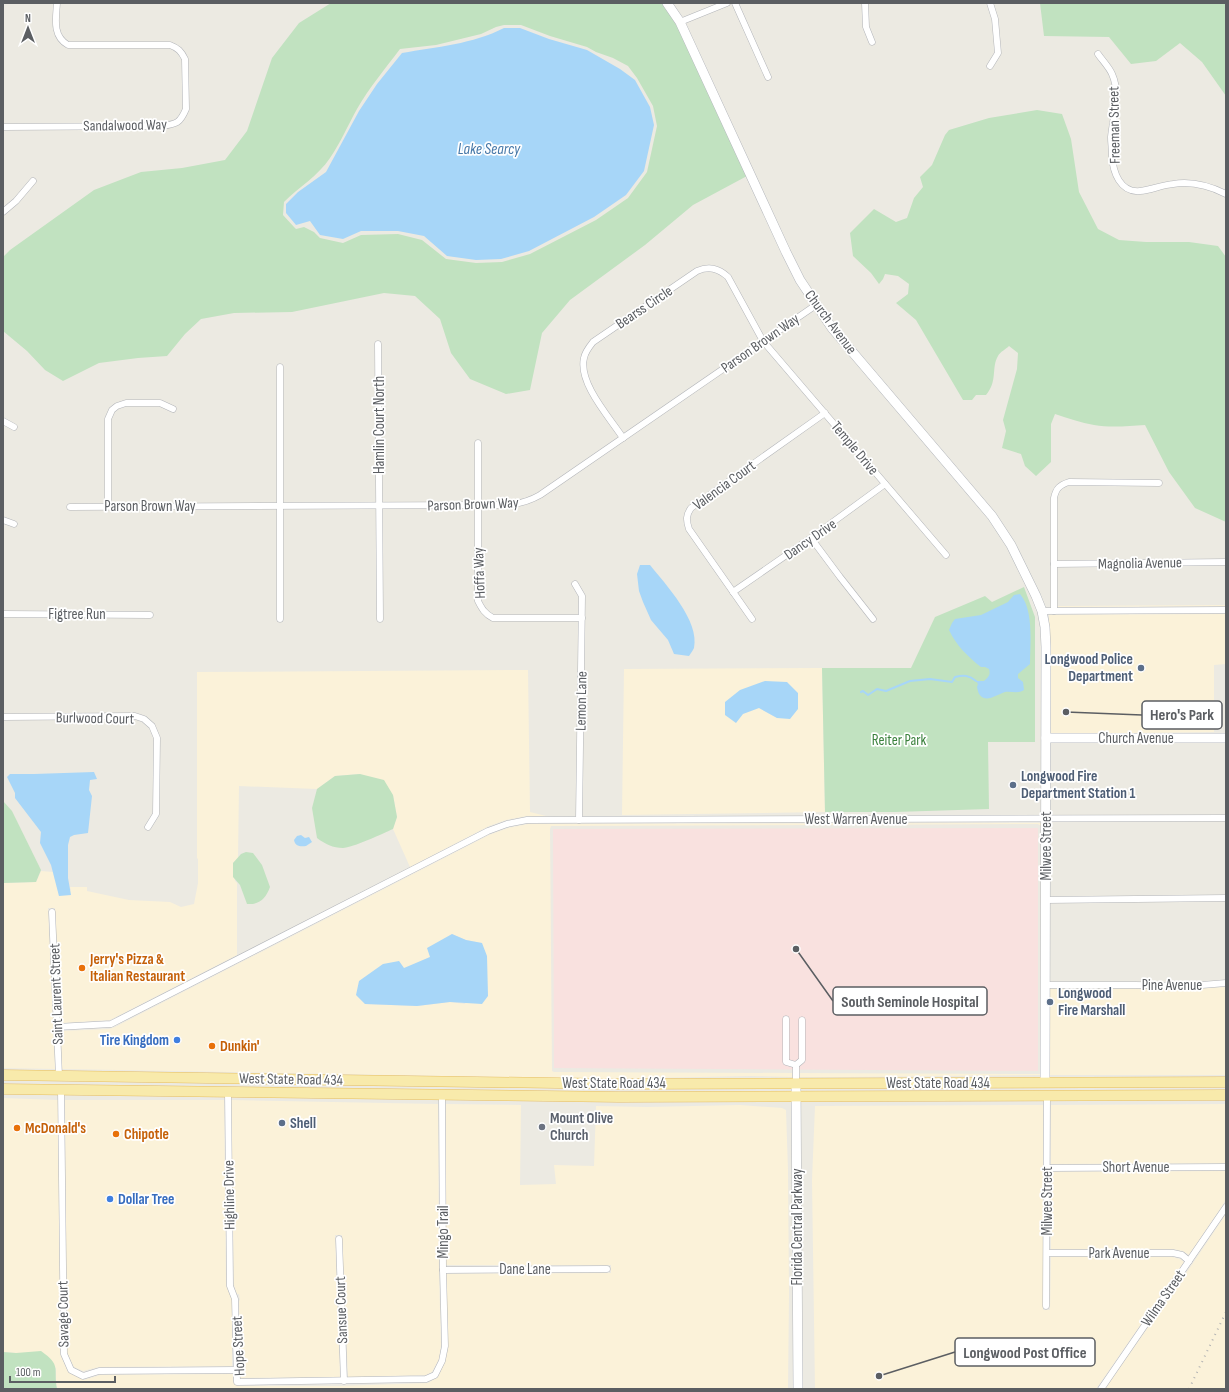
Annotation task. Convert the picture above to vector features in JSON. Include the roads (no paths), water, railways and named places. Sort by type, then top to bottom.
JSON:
[{"type":"main road","name":"West State Road 434","points":[[3,1075],[620,1084],[1226,1082]]},
{"type":"main road","points":[[39,1089],[51,1083],[59,1076]]},
{"type":"main road","points":[[62,1089],[67,1082],[79,1076]]},
{"type":"main road","points":[[417,1094],[432,1088],[441,1081]]},
{"type":"main road","points":[[442,1095],[448,1089],[461,1082]]},
{"type":"main road","points":[[1025,1096],[1038,1090],[1045,1082]]},
{"type":"main road","points":[[1047,1096],[1070,1082]]},
{"type":"main road","name":"West State Road 434","points":[[3,1089],[611,1097],[1226,1095]]},
{"type":"street","name":"Sandalwood Way","points":[[3,127],[162,126],[173,125],[179,122],[183,116],[186,109],[185,59],[177,48],[170,45],[68,45],[62,42],[58,36],[56,28],[57,3]]},
{"type":"street","name":"Church Avenue","points":[[667,3],[680,22],[800,280],[832,328],[992,516],[1011,545],[1042,611]]},
{"type":"street","points":[[680,22],[727,3]]},
{"type":"street","points":[[736,3],[768,77]]},
{"type":"street","points":[[865,3],[866,27],[872,42]]},
{"type":"street","points":[[990,3],[995,19],[998,53],[990,66]]},
{"type":"street","name":"Freeman Street","points":[[1098,54],[1112,74],[1117,97],[1111,138],[1112,161],[1119,182],[1126,189],[1139,192],[1173,184],[1190,184],[1207,186],[1226,194]]},
{"type":"street","points":[[3,212],[16,201],[33,181]]},
{"type":"street","name":"Bearss Circle","points":[[624,438],[588,387],[585,378],[583,369],[584,359],[593,342],[697,271],[706,268],[715,268],[723,272],[728,277],[763,341]]},
{"type":"street","name":"Parson Brown Way","points":[[70,507],[514,505],[531,500],[540,495],[816,305]]},
{"type":"street","name":"Temple Drive","points":[[763,341],[946,555]]},
{"type":"street","name":"Hamlin Court North","points":[[378,344],[380,619]]},
{"type":"street","points":[[280,367],[280,619]]},
{"type":"street","points":[[108,506],[108,419],[112,410],[117,406],[126,403],[160,404],[174,409]]},
{"type":"street","name":"Valencia Court","points":[[752,619],[689,529],[686,514],[691,508],[825,413]]},
{"type":"street","points":[[3,422],[14,427]]},
{"type":"street","points":[[478,443],[478,505]]},
{"type":"street","points":[[1054,611],[1055,491],[1059,487],[1070,482],[1159,482]]},
{"type":"street","name":"Dancy Drive","points":[[734,592],[885,484]]},
{"type":"street","name":"Hoffa Way","points":[[478,505],[478,601],[487,615],[493,618],[582,618]]},
{"type":"street","points":[[3,520],[14,524]]},
{"type":"street","points":[[811,538],[873,620]]},
{"type":"street","name":"Magnolia Avenue","points":[[1054,564],[1226,562]]},
{"type":"street","name":"Lemon Lane","points":[[575,584],[582,596],[579,820]]},
{"type":"street","points":[[1042,611],[1226,610]]},
{"type":"street","name":"Milwee Street","points":[[1042,611],[1045,627],[1046,647],[1045,1082]]},
{"type":"street","name":"Figtree Run","points":[[3,614],[150,615]]},
{"type":"street","name":"Burlwood Court","points":[[3,717],[135,716],[144,719],[152,726],[157,738],[156,814],[148,827]]},
{"type":"street","name":"Church Avenue","points":[[1046,738],[1226,738]]},
{"type":"street","name":"West Warren Avenue","points":[[58,1027],[111,1024],[488,831],[507,824],[527,820],[1226,818]]},
{"type":"street","points":[[1046,900],[1226,898]]},
{"type":"street","name":"Saint Laurent Street","points":[[52,912],[59,1076]]},
{"type":"street","name":"Pine Avenue","points":[[1045,986],[1136,984],[1190,986],[1226,983]]},
{"type":"street","points":[[786,1019],[786,1062],[796,1065]]},
{"type":"street","name":"Florida Central Parkway","points":[[798,1389],[796,1065],[802,1060],[802,1020]]},
{"type":"street","name":"Savage Court","points":[[62,1089],[64,1354],[71,1370],[83,1376],[99,1371],[236,1370]]},
{"type":"street","name":"Highline Drive","points":[[228,1091],[230,1286],[235,1298]]},
{"type":"street","name":"Mingo Trail","points":[[438,1369],[442,1361],[445,1346],[442,1095]]},
{"type":"street","name":"Milwee Street","points":[[1046,1306],[1047,1096]]},
{"type":"street","name":"Short Avenue","points":[[1047,1168],[1226,1167]]},
{"type":"street","name":"Wilma Street","points":[[1101,1389],[1226,1207]]},
{"type":"street","name":"Sansue Court","points":[[339,1239],[344,1381]]},
{"type":"street","name":"Park Avenue","points":[[1047,1253],[1173,1253],[1182,1255],[1189,1261]]},
{"type":"street","name":"Dane Lane","points":[[443,1270],[607,1269]]},
{"type":"street","name":"Hope Street","points":[[235,1298],[236,1382],[426,1379],[435,1375],[438,1369]]},
{"type":"water","name":"Lake Searcy","points":[[504,28],[520,28],[549,39],[587,50],[620,69],[635,80],[650,107],[654,125],[644,171],[626,195],[594,217],[529,251],[501,259],[476,260],[447,256],[424,236],[398,231],[361,231],[343,239],[320,235],[310,221],[296,225],[286,213],[286,204],[298,192],[326,172],[359,111],[377,84],[402,53],[441,47],[480,38]]},
{"type":"water","points":[[640,565],[650,565],[673,593],[687,615],[692,626],[694,638],[694,648],[689,656],[674,654],[668,640],[651,620],[639,591],[637,574]]},
{"type":"water","points":[[1020,594],[1027,609],[1031,637],[1030,664],[1018,674],[1018,678],[1023,682],[1024,690],[1017,692],[1005,692],[992,698],[984,698],[979,694],[977,687],[978,684],[976,681],[984,681],[988,677],[990,671],[989,669],[981,667],[967,655],[955,641],[949,630],[955,619],[981,615],[1008,602],[1014,595]]},
{"type":"water","points":[[765,681],[787,682],[798,693],[798,709],[790,719],[777,718],[759,708],[743,714],[736,723],[725,715],[725,702],[740,690]]},
{"type":"water","points":[[94,772],[97,779],[90,780],[89,790],[92,796],[88,833],[70,837],[68,845],[68,878],[71,895],[59,896],[51,865],[40,843],[41,832],[15,798],[15,793],[7,777],[10,774]]},
{"type":"water","points":[[301,835],[305,838],[309,837],[312,842],[306,846],[297,845],[294,840],[297,836]]},
{"type":"water","points":[[452,934],[466,940],[482,943],[487,956],[488,996],[482,1004],[450,1002],[417,1006],[365,1004],[356,995],[359,981],[383,964],[399,961],[404,968],[430,957],[427,948]]},
{"type":"waterway","points":[[861,692],[863,691],[868,695],[877,689],[886,691],[910,681],[930,679],[952,682],[955,677],[961,676],[966,676],[976,681]]},
{"type":"railway","points":[[1189,1389],[1226,1312]]},
{"type":"place","name":"Longwood Police Department","points":[[1141,668]]},
{"type":"place","name":"Hero's Park","points":[[1066,712]]},
{"type":"place","name":"Longwood Fire Department Station 1","points":[[1013,785]]},
{"type":"place","name":"South Seminole Hospital","points":[[796,949]]},
{"type":"place","name":"Jerry's Pizza & Italian Restaurant","points":[[82,968]]},
{"type":"place","name":"Longwood Fire Marshall","points":[[1050,1002]]},
{"type":"place","name":"Tire Kingdom","points":[[177,1040]]},
{"type":"place","name":"Dunkin'","points":[[212,1046]]},
{"type":"place","name":"Shell","points":[[282,1123]]},
{"type":"place","name":"Mount Olive Church","points":[[542,1127]]},
{"type":"place","name":"McDonald's","points":[[17,1128]]},
{"type":"place","name":"Chipotle","points":[[116,1134]]},
{"type":"place","name":"Dollar Tree","points":[[110,1199]]},
{"type":"place","name":"Longwood Post Office","points":[[879,1376]]},
{"type":"park label","name":"Reiter Park","points":[[899,740]]}]
